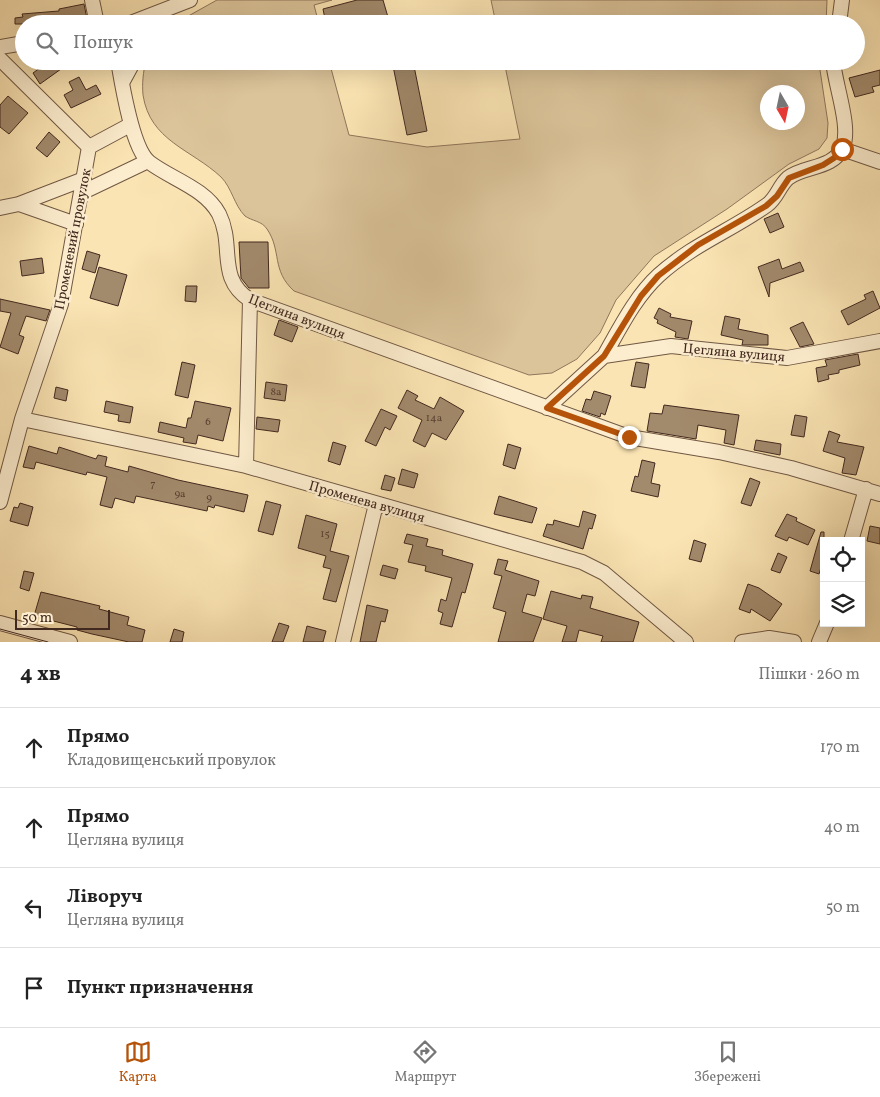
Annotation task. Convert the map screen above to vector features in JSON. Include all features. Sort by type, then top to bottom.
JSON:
[{"type":"street","points":[[92,0],[95,15]]},
{"type":"street","points":[[153,15],[190,0]]},
{"type":"street","points":[[840,15],[842,0]]},
{"type":"street","points":[[162,15],[164,11]]},
{"type":"street","points":[[0,47],[15,44]]},
{"type":"street","points":[[0,59],[89,147],[130,125]]},
{"type":"street","points":[[0,208],[82,186],[148,161],[130,125],[120,70]]},
{"type":"street","points":[[122,83],[129,70]]},
{"type":"street","points":[[547,408],[604,356],[632,309],[658,276],[698,245],[766,206],[777,196],[789,178],[823,165],[834,158],[842,149],[845,129],[835,70]]},
{"type":"street","name":"Променевий провулок","points":[[0,502],[22,419],[61,304],[89,147]]},
{"type":"street","points":[[842,149],[880,162]]},
{"type":"street","name":"Цегляна вулиця","points":[[148,161],[204,196],[218,213],[226,234],[231,280],[238,292],[250,300],[629,437],[773,464],[880,494]]},
{"type":"street","points":[[19,204],[76,224]]},
{"type":"street","points":[[246,466],[250,300]]},
{"type":"street","name":"Цегляна вулиця","points":[[604,356],[670,346],[788,358],[880,341]]},
{"type":"street","name":"Променева вулиця","points":[[22,419],[246,466],[582,562],[604,573],[686,642]]},
{"type":"street","points":[[852,537],[866,489]]},
{"type":"street","points":[[343,642],[376,504]]},
{"type":"street","points":[[0,623],[70,642]]},
{"type":"street","points":[[819,642],[825,627]]},
{"type":"street","points":[[742,642],[769,638],[794,642]]},
{"type":"shaded area","points":[[217,0],[332,0],[314,5],[317,15],[190,15]]},
{"type":"shaded area","points":[[491,0],[827,0],[826,15],[494,15]]},
{"type":"shaded area","points":[[144,70],[331,70],[349,135],[427,147],[520,139],[506,70],[820,70],[828,123],[827,138],[819,149],[789,164],[727,209],[654,256],[616,300],[600,333],[577,359],[552,373],[529,375],[294,291],[282,276],[272,237],[265,226],[241,212],[228,186],[221,177],[163,134],[147,111],[143,95]]},
{"type":"building","points":[[357,0],[383,0],[387,15],[324,15],[323,9]]},
{"type":"building","points":[[84,4],[86,15],[22,14],[59,11],[59,9]]},
{"type":"building","points":[[37,70],[60,70],[40,84],[33,73]]},
{"type":"building","points":[[394,70],[415,70],[427,131],[407,135]]},
{"type":"building","points":[[880,70],[880,85],[872,87],[874,92],[855,97],[849,78]]},
{"type":"building","points":[[79,77],[86,90],[96,85],[101,94],[71,108],[64,95],[73,90],[69,82]]},
{"type":"building","points":[[8,96],[28,113],[9,134],[0,127],[0,105]]},
{"type":"building","points":[[49,132],[60,142],[47,157],[36,148]]},
{"type":"building","points":[[778,213],[784,227],[770,233],[764,219]]},
{"type":"building","points":[[239,242],[268,242],[269,288],[249,288],[241,278]]},
{"type":"building","points":[[87,251],[100,255],[95,273],[82,269]]},
{"type":"building","points":[[42,258],[44,273],[22,276],[20,261]]},
{"type":"building","points":[[779,259],[782,269],[800,262],[804,271],[770,283],[769,297],[758,267]]},
{"type":"building","points":[[99,267],[127,275],[118,306],[90,298]]},
{"type":"building","points":[[186,286],[197,286],[196,302],[185,301]]},
{"type":"building","points":[[873,291],[880,308],[848,325],[841,311],[866,299],[864,295]]},
{"type":"building","points":[[0,299],[50,310],[46,321],[26,316],[19,335],[24,337],[18,354],[0,347],[11,313],[0,311]]},
{"type":"building","points":[[659,308],[671,314],[670,317],[692,321],[688,339],[675,337],[676,332],[657,323],[658,320],[654,318]]},
{"type":"building","points":[[725,316],[740,319],[738,329],[768,335],[768,345],[742,345],[743,340],[721,335]]},
{"type":"building","points":[[279,320],[298,327],[292,342],[274,335]]},
{"type":"building","points":[[803,322],[814,344],[800,347],[790,328]]},
{"type":"building","points":[[858,354],[860,365],[839,370],[839,373],[828,375],[829,379],[818,382],[816,368],[827,366],[825,360]]},
{"type":"building","points":[[182,362],[195,365],[188,398],[175,395]]},
{"type":"building","points":[[636,362],[649,364],[645,388],[631,386]]},
{"type":"building","points":[[266,382],[287,385],[285,401],[264,398]]},
{"type":"building","points":[[56,387],[68,390],[66,401],[54,398]]},
{"type":"building","points":[[407,390],[418,396],[415,400],[434,409],[440,397],[464,411],[446,440],[432,433],[425,447],[413,441],[422,420],[398,408]]},
{"type":"building","points":[[594,391],[611,396],[605,415],[601,413],[600,417],[582,411],[586,399],[591,400]]},
{"type":"building","points":[[106,401],[133,407],[130,423],[118,421],[119,415],[104,412]]},
{"type":"building","points":[[195,401],[231,408],[223,441],[198,435],[196,444],[183,442],[184,438],[158,432],[160,422],[186,428],[188,418],[191,418]]},
{"type":"building","points":[[664,405],[739,415],[734,445],[724,443],[726,430],[698,425],[696,439],[647,431],[650,413],[662,414]]},
{"type":"building","points":[[381,409],[397,416],[390,430],[385,427],[376,446],[365,441]]},
{"type":"building","points":[[795,415],[807,417],[804,437],[791,435]]},
{"type":"building","points":[[257,417],[280,420],[278,432],[256,429]]},
{"type":"building","points":[[829,431],[840,435],[837,442],[864,447],[856,475],[842,473],[845,458],[823,451]]},
{"type":"building","points":[[756,440],[781,444],[780,455],[754,450]]},
{"type":"building","points":[[333,442],[346,446],[340,465],[328,461]]},
{"type":"building","points":[[508,444],[521,448],[515,469],[503,465]]},
{"type":"building","points":[[29,446],[57,454],[59,447],[96,459],[98,455],[107,457],[105,466],[128,472],[129,466],[178,480],[248,495],[244,512],[215,505],[214,508],[208,506],[207,511],[136,496],[134,503],[115,498],[112,508],[100,505],[107,477],[87,472],[86,475],[36,462],[34,469],[23,467]]},
{"type":"building","points":[[642,460],[655,463],[651,483],[660,485],[658,497],[631,491],[635,476],[638,477]]},
{"type":"building","points":[[402,469],[418,474],[414,488],[398,484]]},
{"type":"building","points":[[385,475],[395,478],[391,491],[381,489]]},
{"type":"building","points":[[750,478],[760,482],[751,506],[741,503]]},
{"type":"building","points":[[499,496],[537,508],[532,523],[494,514]]},
{"type":"building","points":[[266,501],[281,505],[273,535],[258,531]]},
{"type":"building","points":[[20,503],[33,507],[28,526],[10,521],[14,507],[18,508]]},
{"type":"building","points":[[583,511],[596,515],[592,529],[589,528],[583,549],[543,536],[547,524],[553,525],[554,520],[579,527]]},
{"type":"building","points":[[787,514],[797,518],[796,521],[815,530],[808,545],[789,537],[787,541],[775,536]]},
{"type":"building","points":[[306,515],[337,524],[330,551],[349,556],[336,602],[323,599],[331,569],[323,567],[326,556],[298,548]]},
{"type":"building","points":[[870,526],[880,528],[880,544],[867,541]]},
{"type":"building","points":[[821,532],[824,532],[824,537],[820,537],[819,574],[810,571]]},
{"type":"building","points":[[407,534],[428,539],[426,546],[443,550],[442,555],[473,564],[465,593],[462,592],[452,627],[440,624],[443,613],[438,611],[441,599],[446,601],[452,578],[425,571],[426,566],[408,562],[413,545],[404,543]]},
{"type":"building","points":[[694,540],[706,544],[701,562],[689,559]]},
{"type":"building","points":[[778,553],[787,557],[780,573],[771,570]]},
{"type":"building","points":[[498,559],[508,561],[505,570],[539,581],[535,596],[527,594],[522,612],[542,618],[533,642],[498,642],[506,612],[493,608],[502,576],[494,574]]},
{"type":"building","points":[[383,565],[398,569],[395,579],[380,575]]},
{"type":"building","points":[[24,571],[34,573],[29,591],[20,588]]},
{"type":"building","points":[[748,584],[759,588],[782,604],[770,621],[751,609],[750,613],[739,609]]},
{"type":"building","points":[[551,591],[581,599],[582,595],[593,597],[590,608],[639,622],[633,642],[601,642],[603,636],[579,630],[576,642],[562,642],[567,626],[543,619]]},
{"type":"building","points":[[41,592],[100,606],[99,609],[129,617],[127,625],[145,630],[142,642],[129,642],[92,634],[77,630],[77,627],[34,616]]},
{"type":"building","points":[[367,605],[388,610],[385,622],[381,621],[376,642],[360,642]]},
{"type":"building","points":[[279,623],[289,626],[283,642],[272,642]]},
{"type":"building","points":[[307,626],[326,631],[323,642],[303,642]]},
{"type":"building","points":[[174,629],[184,632],[182,642],[170,642]]},
{"type":"tram line","points":[[0,629],[48,642]]},
{"type":"route","points":[[629,437],[547,408],[604,356],[627,316],[658,276],[698,245],[766,206],[777,196],[789,178],[823,165],[834,158],[842,149]]}]
